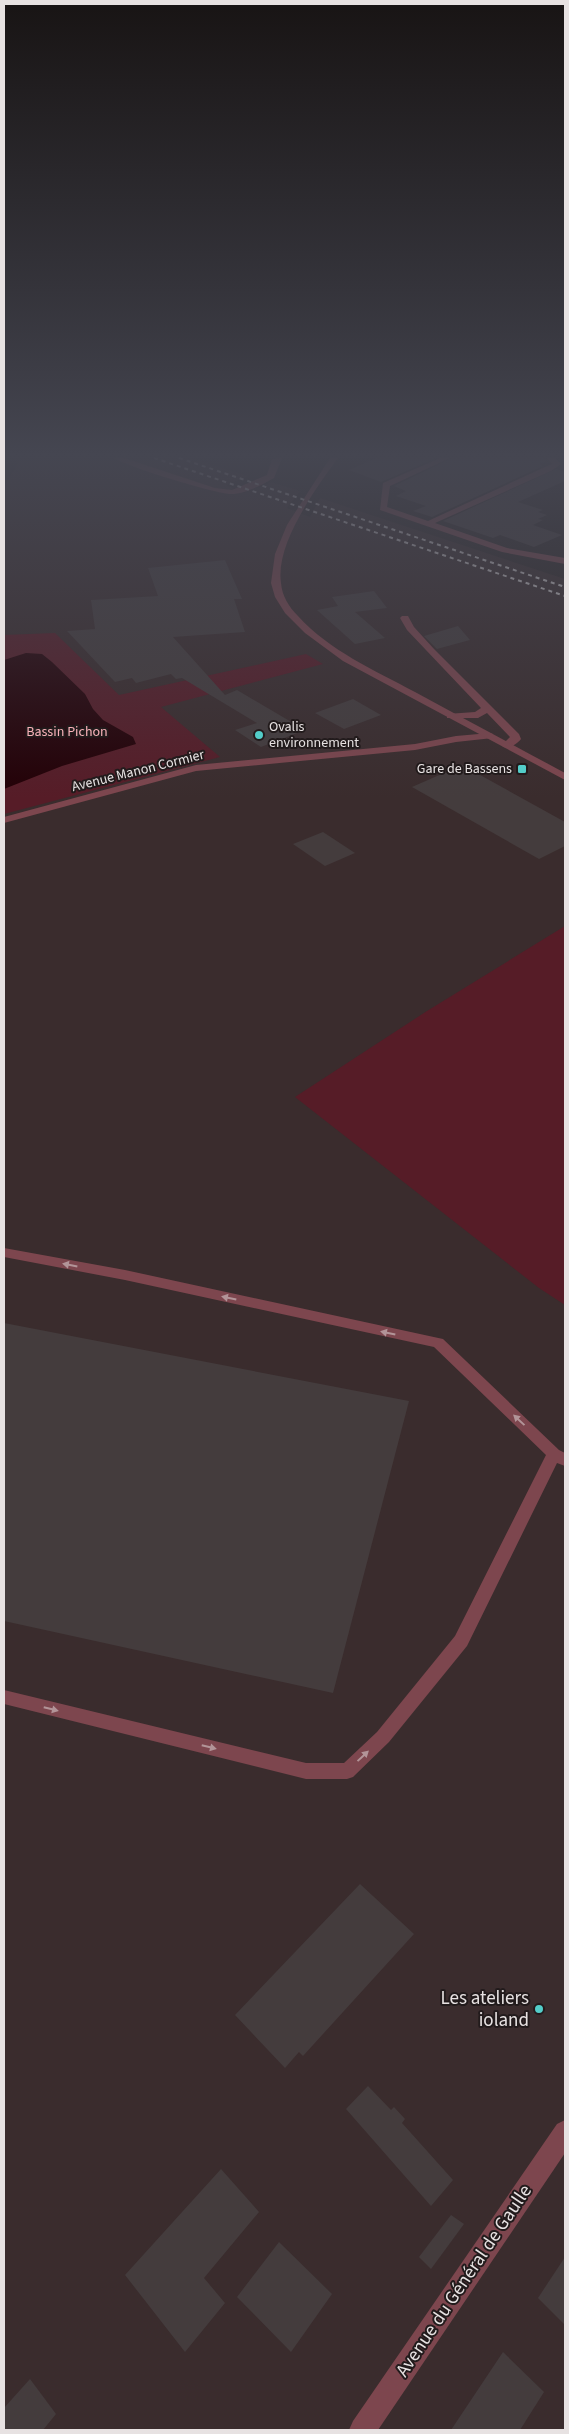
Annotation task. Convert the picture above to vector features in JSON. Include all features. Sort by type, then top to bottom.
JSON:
[{"type":"street","points":[[277,572],[281,599],[287,610],[302,625],[346,659],[565,777]]},
{"type":"street","points":[[405,618],[421,640],[515,736],[516,739],[507,745]]},
{"type":"street","points":[[451,716],[478,715],[487,708]]},
{"type":"street","name":"Avenue du Général de Gaulle","points":[[362,2430],[565,2132]]},
{"type":"lane","name":"Avenue Manon Cormier","points":[[4,820],[196,768],[415,747],[456,739],[490,736]]},
{"type":"lane","points":[[4,1252],[438,1343],[560,1457],[461,1641],[383,1737],[347,1771],[306,1771],[4,1697]]},
{"type":"shaded area","points":[[4,572],[543,572],[565,579],[565,2430],[4,2430]]},
{"type":"shaded area","name":"Bassin Pichon","points":[[26,653],[42,654],[52,662],[85,694],[93,709],[103,720],[133,737],[136,744],[62,766],[4,789],[4,660]]},
{"type":"green space","name":"Bassin Pichon","points":[[55,633],[119,695],[306,654],[323,664],[161,707],[220,757],[4,814],[4,635]]},
{"type":"green space","points":[[565,926],[565,1305],[539,1288],[295,1097],[427,1011]]},
{"type":"building","points":[[149,572],[230,572],[242,599],[234,599],[245,632],[173,637],[225,695],[237,690],[305,730],[261,747],[235,730],[257,723],[182,678],[176,679],[171,674],[136,683],[132,678],[115,682],[67,631],[95,629],[91,600],[158,596]]},
{"type":"building","points":[[374,591],[387,608],[355,612],[385,638],[355,644],[317,610],[338,606],[332,597]]},
{"type":"building","points":[[458,626],[470,640],[437,649],[424,636]]},
{"type":"building","points":[[353,699],[381,715],[344,729],[315,713]]},
{"type":"building","points":[[462,765],[565,822],[565,846],[539,859],[412,787]]},
{"type":"building","points":[[323,832],[355,853],[325,866],[293,844]]},
{"type":"building","points":[[4,1323],[409,1401],[333,1693],[4,1621]]},
{"type":"building","points":[[360,1884],[414,1934],[303,2056],[299,2052],[285,2068],[235,2015]]},
{"type":"building","points":[[368,2086],[391,2110],[394,2107],[405,2119],[402,2123],[453,2180],[431,2206],[346,2109]]},
{"type":"building","points":[[221,2169],[259,2212],[204,2278],[225,2303],[185,2352],[125,2275]]},
{"type":"building","points":[[451,2215],[464,2224],[431,2269],[419,2257]]},
{"type":"building","points":[[279,2242],[332,2294],[291,2352],[237,2297]]},
{"type":"building","points":[[565,2257],[565,2325],[538,2298]]},
{"type":"building","points":[[503,2352],[544,2392],[520,2430],[451,2430]]},
{"type":"building","points":[[30,2379],[56,2414],[43,2430],[4,2430],[4,2408]]},
{"type":"railway","points":[[492,572],[565,596]]},
{"type":"railway","points":[[519,572],[565,587]]},
{"type":"place","name":"Ovalis environnement","points":[[259,735]]},
{"type":"place","name":"Gare de Bassens","points":[[522,769]]},
{"type":"place","name":"Les ateliers ioland","points":[[539,2009]]}]
